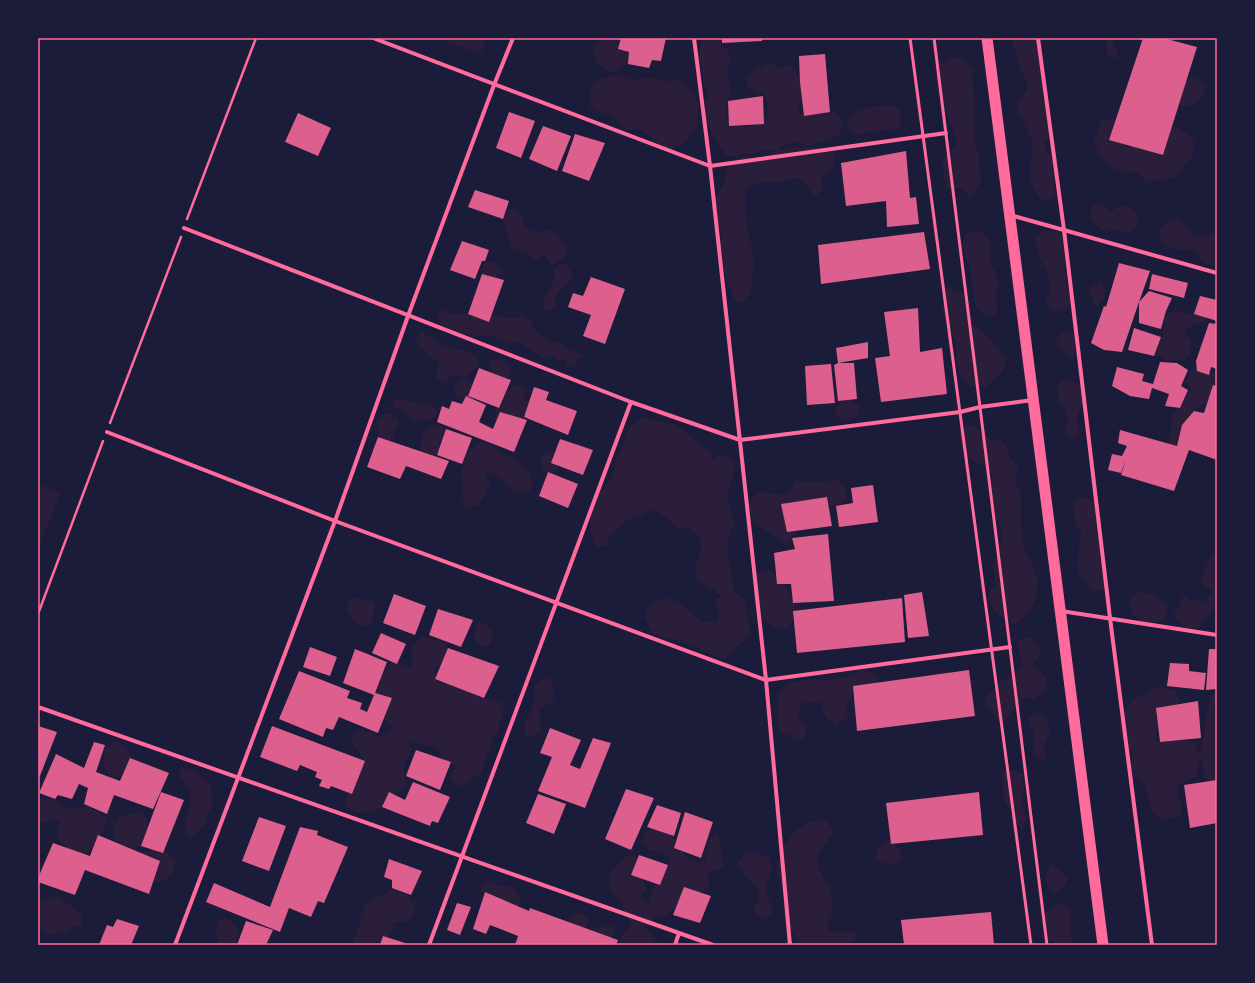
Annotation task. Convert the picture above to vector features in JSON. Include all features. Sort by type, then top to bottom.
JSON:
[{"type":"highway","points":[[987,38],[1103,945]]},
{"type":"street","points":[[373,38],[710,166],[946,133]]},
{"type":"street","points":[[175,945],[335,521],[408,316],[513,38]]},
{"type":"street","points":[[694,38],[710,166],[766,680],[790,945]]},
{"type":"street","points":[[1038,38],[1064,230],[1110,618],[1152,945]]},
{"type":"street","points":[[1010,215],[1217,273]]},
{"type":"street","points":[[184,228],[631,402],[740,440],[960,412],[980,407],[1033,400]]},
{"type":"street","points":[[429,945],[631,402]]},
{"type":"street","points":[[107,432],[335,521],[766,680],[1010,647]]},
{"type":"street","points":[[1060,611],[1217,635]]},
{"type":"street","points":[[38,707],[713,945]]},
{"type":"street","points":[[675,945],[680,933]]},
{"type":"lane","points":[[910,38],[1031,945]]},
{"type":"lane","points":[[934,38],[1048,945]]},
{"type":"path","points":[[38,614],[256,38]]},
{"type":"shaded area","points":[[437,38],[487,38],[480,54]]},
{"type":"shaded area","points":[[601,38],[619,38],[629,55],[628,64],[615,72],[610,72],[601,67],[595,60],[594,51],[597,42]]},
{"type":"shaded area","points":[[700,38],[722,38],[721,47],[728,49],[731,60],[728,71],[731,91],[726,106],[726,113],[729,122],[748,128],[768,117],[767,100],[756,90],[748,88],[745,77],[754,70],[770,63],[779,68],[792,66],[802,82],[800,106],[797,114],[834,111],[841,118],[843,125],[839,135],[808,146],[798,141],[789,145],[786,144],[779,149],[810,147],[832,151],[836,159],[833,167],[821,178],[823,189],[815,197],[807,186],[798,178],[780,182],[764,181],[748,188],[745,194],[747,228],[754,259],[751,291],[744,302],[737,302],[734,299],[726,280],[721,247],[720,226],[710,209],[716,196],[723,187],[730,161],[746,156],[756,157],[768,155],[777,150],[727,156],[718,145],[703,112],[708,96],[698,55],[701,45]]},
{"type":"shaded area","points":[[1013,38],[1038,38],[1043,89],[1042,97],[1046,98],[1049,136],[1044,144],[1053,161],[1052,169],[1055,177],[1055,197],[1047,201],[1041,201],[1030,181],[1032,140],[1022,119],[1016,112],[1017,107],[1028,87],[1016,58],[1016,51],[1012,43]]},
{"type":"shaded area","points":[[1107,38],[1114,38],[1113,44],[1117,49],[1117,59],[1106,56],[1108,46],[1105,41]]},
{"type":"shaded area","points":[[952,58],[965,59],[972,70],[975,144],[979,154],[979,171],[982,180],[973,195],[967,195],[962,188],[946,189],[942,159],[957,146],[951,124],[937,91],[935,66]]},
{"type":"shaded area","points":[[617,75],[635,81],[649,77],[665,81],[677,80],[687,84],[695,95],[698,104],[698,127],[682,147],[678,145],[671,150],[663,148],[641,130],[625,129],[610,115],[590,107],[590,88],[602,78]]},
{"type":"shaded area","points":[[1191,78],[1199,79],[1206,86],[1198,101],[1192,105],[1182,107],[1180,101],[1181,86]]},
{"type":"shaded area","points":[[892,105],[899,108],[901,116],[900,128],[854,135],[846,121],[851,115],[862,109]]},
{"type":"shaded area","points":[[1102,119],[1116,120],[1116,138],[1127,147],[1132,146],[1163,155],[1171,127],[1181,129],[1194,141],[1193,156],[1174,178],[1147,182],[1138,173],[1115,169],[1106,162],[1093,142]]},
{"type":"shaded area","points":[[1095,203],[1102,203],[1106,208],[1112,211],[1124,206],[1136,212],[1138,221],[1135,229],[1130,233],[1115,230],[1108,232],[1099,228],[1091,218],[1091,208]]},
{"type":"shaded area","points":[[513,208],[522,214],[523,224],[526,228],[536,233],[549,230],[556,233],[566,249],[566,254],[562,259],[551,266],[544,255],[540,259],[534,259],[527,252],[515,250],[510,243],[503,219],[506,211]]},
{"type":"shaded area","points":[[1180,219],[1192,235],[1207,235],[1215,231],[1217,232],[1217,266],[1208,265],[1202,262],[1194,249],[1176,249],[1167,246],[1164,243],[1158,232],[1162,226],[1167,222]]},
{"type":"shaded area","points":[[1044,230],[1058,232],[1066,243],[1064,250],[1066,264],[1063,268],[1067,273],[1065,286],[1072,295],[1069,307],[1061,311],[1055,312],[1051,310],[1046,299],[1050,288],[1050,281],[1047,270],[1039,258],[1035,237]]},
{"type":"shaded area","points":[[969,231],[982,232],[991,243],[990,255],[992,267],[996,273],[999,284],[995,296],[997,315],[988,316],[976,307],[970,269],[965,257],[962,243]]},
{"type":"shaded area","points":[[485,261],[499,266],[503,273],[496,278],[482,274],[482,268]]},
{"type":"shaded area","points":[[560,264],[566,264],[573,274],[569,283],[560,289],[554,300],[557,305],[548,311],[544,308],[543,299],[553,283],[555,276],[554,269]]},
{"type":"shaded area","points":[[1101,283],[1106,291],[1098,306],[1094,305],[1093,298],[1088,289],[1091,286]]},
{"type":"shaded area","points":[[949,288],[964,294],[973,324],[993,341],[1006,361],[1002,373],[983,388],[975,388],[967,384],[962,380],[959,374],[954,339],[943,312],[944,289]]},
{"type":"shaded area","points":[[443,309],[452,315],[468,314],[480,318],[489,314],[513,318],[521,316],[532,321],[536,332],[547,339],[561,344],[566,348],[582,355],[573,368],[568,366],[565,360],[559,361],[552,356],[546,359],[538,355],[520,341],[510,344],[488,335],[459,335],[441,324],[438,313]]},
{"type":"shaded area","points":[[1197,310],[1207,318],[1200,324],[1193,324],[1185,331],[1191,343],[1191,349],[1188,356],[1184,361],[1176,359],[1168,362],[1156,353],[1159,341],[1163,336],[1162,333],[1166,317],[1171,312],[1182,312],[1185,315]]},
{"type":"shaded area","points":[[421,331],[441,344],[472,353],[480,363],[472,372],[463,378],[456,375],[450,377],[446,384],[436,378],[439,363],[424,351],[415,340]]},
{"type":"shaded area","points":[[1074,331],[1075,351],[1072,358],[1064,353],[1055,343],[1060,334]]},
{"type":"shaded area","points":[[499,359],[511,365],[509,377],[498,381],[490,370],[490,363],[492,360]]},
{"type":"shaded area","points":[[1195,368],[1200,368],[1205,374],[1212,372],[1217,375],[1217,390],[1211,392],[1208,402],[1193,411],[1181,446],[1171,448],[1168,441],[1171,434],[1172,416],[1185,399],[1191,388],[1186,382],[1187,377]]},
{"type":"shaded area","points":[[464,378],[475,386],[470,397],[458,399],[454,393],[454,387]]},
{"type":"shaded area","points":[[1062,379],[1076,383],[1079,386],[1085,403],[1077,416],[1077,422],[1081,433],[1073,440],[1069,438],[1064,431],[1068,418],[1065,409],[1060,403],[1057,388]]},
{"type":"shaded area","points":[[518,385],[525,387],[526,391],[524,398],[530,401],[521,420],[515,424],[502,427],[496,421],[496,410],[502,404],[507,390]]},
{"type":"shaded area","points":[[398,399],[412,403],[427,403],[435,407],[438,414],[431,420],[416,421],[408,417],[401,409],[394,409],[392,404]]},
{"type":"shaded area","points":[[843,400],[851,400],[861,406],[856,418],[840,420],[834,412],[837,405]]},
{"type":"shaded area","points":[[387,412],[398,419],[398,425],[395,429],[394,437],[388,443],[378,437],[376,420]]},
{"type":"shaded area","points":[[642,418],[675,424],[689,434],[697,443],[711,451],[711,460],[718,456],[731,457],[736,466],[727,497],[735,524],[727,540],[728,555],[734,591],[745,600],[750,636],[733,650],[725,660],[674,639],[664,638],[653,633],[644,617],[648,608],[664,597],[685,606],[703,622],[718,621],[718,609],[714,600],[721,597],[714,590],[702,584],[697,579],[696,564],[701,550],[700,538],[688,527],[679,530],[655,509],[629,519],[612,533],[606,546],[596,547],[592,536],[589,515],[599,489],[611,480],[617,457],[624,444],[629,426]]},
{"type":"shaded area","points":[[435,424],[442,427],[447,433],[440,441],[439,449],[435,456],[425,455],[420,449],[423,434],[427,427]]},
{"type":"shaded area","points":[[968,424],[978,428],[992,440],[1001,440],[1018,469],[1015,483],[1019,489],[1021,500],[1021,528],[1025,550],[1030,558],[1038,581],[1035,601],[1030,612],[1015,624],[1012,624],[1007,619],[999,616],[991,606],[989,597],[990,591],[996,584],[993,566],[1001,542],[1002,529],[992,514],[990,488],[993,479],[988,467],[970,459],[963,451],[961,446],[960,432]]},
{"type":"shaded area","points":[[481,442],[488,443],[525,467],[534,483],[530,491],[523,494],[510,489],[504,480],[490,472],[485,476],[490,483],[479,506],[466,508],[462,497],[463,489],[461,471],[464,465],[466,453]]},
{"type":"shaded area","points":[[547,452],[555,452],[558,465],[557,471],[551,473],[544,471],[541,464],[541,457]]},
{"type":"shaded area","points":[[834,479],[845,486],[846,499],[840,505],[826,505],[798,530],[787,544],[758,527],[750,514],[750,502],[759,491],[784,495],[791,489],[796,481],[823,483]]},
{"type":"shaded area","points":[[38,484],[61,493],[38,549]]},
{"type":"shaded area","points":[[1077,498],[1090,498],[1100,505],[1097,530],[1104,542],[1099,559],[1105,562],[1105,588],[1101,591],[1092,591],[1080,576],[1077,567],[1081,531],[1076,524],[1073,507]]},
{"type":"shaded area","points":[[1217,546],[1217,602],[1213,606],[1212,612],[1198,628],[1186,628],[1173,616],[1183,596],[1190,600],[1206,601],[1213,593],[1200,581],[1209,559]]},
{"type":"shaded area","points":[[770,569],[791,595],[795,607],[795,612],[789,627],[779,630],[763,619],[755,606],[754,592],[757,573]]},
{"type":"shaded area","points":[[1138,592],[1155,595],[1168,605],[1164,619],[1151,623],[1141,621],[1134,615],[1130,606],[1130,600]]},
{"type":"shaded area","points":[[354,597],[374,602],[375,605],[371,624],[363,627],[352,619],[346,608],[348,602]]},
{"type":"shaded area","points":[[479,622],[488,625],[494,633],[490,644],[486,647],[478,644],[476,641],[474,633],[476,625]]},
{"type":"shaded area","points":[[1030,636],[1040,650],[1039,656],[1033,664],[1045,676],[1047,688],[1045,693],[1032,700],[1028,697],[1022,698],[1006,720],[997,719],[984,700],[999,683],[1014,674],[1023,666],[1018,649],[1018,640]]},
{"type":"shaded area","points":[[422,637],[443,642],[448,648],[447,656],[434,670],[435,679],[438,682],[499,702],[504,707],[499,724],[499,731],[493,739],[490,750],[486,755],[482,772],[463,785],[456,785],[451,780],[451,773],[457,767],[441,759],[440,751],[406,739],[413,749],[405,763],[404,770],[406,786],[403,791],[390,795],[382,807],[375,811],[359,813],[352,812],[345,803],[359,765],[365,761],[355,748],[351,739],[353,734],[360,729],[378,737],[395,729],[384,718],[390,703],[386,699],[372,700],[372,689],[380,674],[392,662],[400,663],[413,668],[412,648]]},
{"type":"shaded area","points":[[862,670],[873,673],[878,678],[878,682],[850,697],[847,709],[848,718],[838,724],[838,728],[826,717],[820,702],[802,703],[798,713],[800,720],[806,729],[805,737],[800,740],[780,732],[776,722],[779,693],[788,684],[796,681],[836,679],[846,677]]},
{"type":"shaded area","points":[[543,678],[551,679],[554,698],[550,704],[539,708],[541,729],[534,738],[533,735],[526,736],[524,725],[533,707],[535,686]]},
{"type":"shaded area","points":[[1158,687],[1176,690],[1180,702],[1176,707],[1162,709],[1155,715],[1158,722],[1156,741],[1166,741],[1178,736],[1195,743],[1199,754],[1203,741],[1208,706],[1213,694],[1217,690],[1217,786],[1204,777],[1204,767],[1200,758],[1196,777],[1186,780],[1177,786],[1177,797],[1181,802],[1181,815],[1163,821],[1153,812],[1148,799],[1146,787],[1140,779],[1131,775],[1132,754],[1124,743],[1118,729],[1123,714],[1133,700]]},
{"type":"shaded area","points":[[1033,712],[1043,714],[1050,727],[1050,733],[1043,746],[1047,757],[1041,760],[1037,759],[1033,753],[1033,732],[1028,720]]},
{"type":"shaded area","points":[[116,741],[127,749],[131,756],[126,777],[112,778],[104,769],[104,749]]},
{"type":"shaded area","points":[[182,766],[198,773],[211,786],[212,807],[207,815],[205,825],[193,836],[186,835],[186,815],[191,805],[190,792],[180,777],[179,771]]},
{"type":"shaded area","points":[[1008,769],[1023,774],[1024,786],[1022,800],[1026,818],[1023,830],[1005,803],[1001,775]]},
{"type":"shaded area","points":[[38,799],[55,799],[68,809],[88,806],[107,818],[107,823],[93,849],[85,855],[73,853],[59,840],[57,831],[61,819],[38,824]]},
{"type":"shaded area","points":[[132,813],[141,813],[147,818],[147,829],[146,839],[141,846],[132,848],[118,843],[114,838],[114,827],[119,817]]},
{"type":"shaded area","points":[[824,820],[830,825],[832,834],[820,850],[817,860],[831,893],[833,912],[827,929],[834,931],[855,932],[858,936],[850,945],[800,945],[789,926],[786,896],[776,870],[784,846],[794,832],[807,822]]},
{"type":"shaded area","points":[[654,826],[664,829],[674,836],[675,844],[683,851],[686,858],[699,863],[705,860],[710,837],[718,835],[722,848],[723,868],[706,875],[710,883],[707,890],[685,894],[665,917],[653,914],[653,924],[655,925],[644,926],[661,945],[619,945],[622,934],[632,926],[621,901],[612,893],[609,884],[611,872],[622,860],[631,854],[638,857],[641,878],[647,889],[640,897],[649,904],[654,886],[667,865],[669,856],[648,849],[643,841],[646,832]]},
{"type":"shaded area","points":[[890,841],[901,851],[901,862],[888,864],[876,861],[876,853],[880,845]]},
{"type":"shaded area","points":[[157,847],[166,851],[175,861],[173,871],[167,880],[147,883],[133,861],[143,853]]},
{"type":"shaded area","points":[[745,853],[759,853],[770,858],[772,867],[766,887],[768,898],[774,912],[765,920],[754,912],[759,899],[758,888],[745,875],[737,862]]},
{"type":"shaded area","points":[[1052,865],[1062,871],[1068,879],[1066,885],[1062,889],[1058,892],[1052,893],[1047,886],[1045,872]]},
{"type":"shaded area","points":[[492,882],[498,885],[514,887],[521,900],[516,909],[504,905],[502,899],[480,891],[483,883]]},
{"type":"shaded area","points":[[391,890],[407,894],[415,908],[413,917],[407,922],[401,921],[393,923],[392,931],[389,936],[376,945],[353,945],[353,941],[359,927],[360,917],[367,903]]},
{"type":"shaded area","points":[[57,896],[82,914],[82,924],[71,928],[70,931],[52,935],[39,928],[38,906],[40,903]]},
{"type":"shaded area","points":[[1056,904],[1067,905],[1072,918],[1072,945],[1060,945],[1059,943],[1047,940],[1044,913]]},
{"type":"shaded area","points":[[581,913],[589,919],[582,934],[573,928],[568,918],[573,914]]},
{"type":"shaded area","points":[[225,917],[238,929],[235,945],[214,945],[219,940],[215,935],[217,921]]},
{"type":"shaded area","points":[[613,925],[615,930],[611,938],[591,935],[593,927],[600,928]]},
{"type":"building","points":[[621,38],[666,38],[661,61],[652,60],[649,68],[628,64],[629,52],[618,49]]},
{"type":"building","points":[[722,38],[762,38],[762,41],[722,43]]},
{"type":"building","points":[[1143,38],[1163,38],[1197,47],[1163,155],[1109,140]]},
{"type":"building","points":[[825,54],[830,112],[804,116],[799,56]]},
{"type":"building","points":[[763,96],[764,124],[729,126],[728,101]]},
{"type":"building","points":[[509,112],[535,121],[521,158],[496,148]]},
{"type":"building","points":[[298,113],[331,128],[318,156],[285,142]]},
{"type":"building","points":[[543,126],[571,136],[557,171],[529,159]]},
{"type":"building","points":[[575,134],[605,143],[589,181],[562,171]]},
{"type":"building","points":[[906,151],[910,198],[916,197],[919,224],[887,227],[886,201],[846,206],[841,163]]},
{"type":"building","points":[[475,190],[509,201],[503,219],[468,207]]},
{"type":"building","points":[[924,232],[930,269],[821,284],[818,245]]},
{"type":"building","points":[[462,241],[489,250],[485,261],[482,261],[475,279],[450,270]]},
{"type":"building","points":[[1119,263],[1150,271],[1122,352],[1104,350],[1091,343],[1104,306],[1106,307]]},
{"type":"building","points":[[482,274],[504,280],[489,322],[468,314]]},
{"type":"building","points":[[1152,274],[1188,283],[1184,298],[1149,289]]},
{"type":"building","points":[[591,277],[625,289],[605,344],[583,336],[591,315],[568,307],[573,293],[583,296]]},
{"type":"building","points":[[1149,291],[1172,298],[1166,311],[1161,329],[1139,323],[1139,302]]},
{"type":"building","points":[[1200,296],[1217,300],[1217,321],[1194,314]]},
{"type":"building","points":[[918,308],[920,352],[942,348],[947,394],[881,402],[875,358],[890,356],[884,312]]},
{"type":"building","points":[[1209,323],[1217,324],[1217,369],[1211,367],[1209,375],[1197,371],[1196,361]]},
{"type":"building","points":[[1134,328],[1161,337],[1154,356],[1128,350]]},
{"type":"building","points":[[868,342],[868,358],[838,363],[836,348]]},
{"type":"building","points":[[1160,362],[1177,363],[1188,370],[1181,386],[1188,390],[1180,408],[1165,406],[1169,394],[1152,388],[1149,399],[1130,396],[1112,386],[1117,367],[1144,374],[1142,381],[1153,384]]},
{"type":"building","points":[[838,363],[854,363],[857,399],[838,401],[834,365]]},
{"type":"building","points":[[831,364],[835,403],[807,405],[805,366]]},
{"type":"building","points":[[479,368],[511,380],[499,408],[468,396]]},
{"type":"building","points":[[1213,385],[1217,386],[1217,460],[1189,450],[1174,491],[1121,475],[1126,459],[1121,473],[1108,470],[1112,454],[1122,456],[1127,446],[1118,443],[1120,430],[1177,446],[1182,425],[1194,411],[1204,413]]},
{"type":"building","points":[[534,387],[549,392],[546,400],[577,411],[568,435],[524,417]]},
{"type":"building","points":[[466,396],[486,405],[479,422],[493,429],[500,412],[527,420],[514,452],[437,422],[442,406],[449,409],[452,401],[462,404]]},
{"type":"building","points":[[446,429],[472,438],[462,464],[437,455]]},
{"type":"building","points":[[378,437],[449,461],[441,479],[406,466],[400,479],[367,467]]},
{"type":"building","points":[[560,439],[593,450],[583,475],[551,463]]},
{"type":"building","points":[[548,472],[578,484],[568,508],[539,496]]},
{"type":"building","points":[[873,485],[878,522],[839,527],[836,506],[853,503],[851,488]]},
{"type":"building","points":[[827,497],[832,526],[787,532],[781,504]]},
{"type":"building","points":[[828,534],[834,601],[793,603],[791,584],[777,584],[774,553],[795,549],[792,538]]},
{"type":"building","points":[[922,592],[929,636],[908,638],[904,595]]},
{"type":"building","points":[[394,594],[426,606],[415,635],[383,623]]},
{"type":"building","points":[[902,598],[905,642],[797,653],[793,611]]},
{"type":"building","points":[[438,609],[473,620],[461,647],[429,635]]},
{"type":"building","points":[[381,633],[406,644],[397,664],[372,653]]},
{"type":"building","points":[[310,647],[337,657],[330,676],[303,667]]},
{"type":"building","points":[[448,648],[499,666],[484,698],[435,679]]},
{"type":"building","points":[[355,649],[387,662],[375,693],[392,698],[378,733],[339,717],[333,730],[326,728],[323,737],[279,719],[299,671],[350,691],[347,698],[362,703],[360,709],[367,712],[374,695],[343,683]]},
{"type":"building","points":[[1209,649],[1217,649],[1217,689],[1206,690]]},
{"type":"building","points":[[1170,663],[1189,664],[1189,671],[1206,673],[1204,690],[1167,686]]},
{"type":"building","points":[[969,670],[975,716],[857,731],[853,686]]},
{"type":"building","points":[[1198,701],[1201,738],[1160,742],[1156,708]]},
{"type":"building","points":[[38,726],[57,732],[38,781]]},
{"type":"building","points":[[272,726],[365,761],[352,794],[331,786],[329,789],[319,786],[322,780],[315,777],[317,772],[300,765],[297,771],[260,757]]},
{"type":"building","points":[[550,728],[581,740],[570,765],[580,769],[593,738],[611,743],[585,808],[538,791],[552,757],[540,753]]},
{"type":"building","points":[[94,742],[105,745],[96,772],[120,781],[130,758],[169,773],[153,809],[114,795],[107,814],[84,804],[88,788],[79,784],[72,799],[58,795],[55,799],[39,793],[56,754],[84,768]]},
{"type":"building","points":[[416,750],[451,762],[440,790],[406,776]]},
{"type":"building","points":[[1217,780],[1217,823],[1190,828],[1184,785]]},
{"type":"building","points":[[413,782],[450,797],[438,823],[432,821],[430,826],[382,807],[389,792],[405,800]]},
{"type":"building","points":[[626,789],[654,798],[631,850],[605,839]]},
{"type":"building","points":[[161,792],[184,800],[163,853],[141,846]]},
{"type":"building","points":[[979,792],[983,835],[891,844],[886,803]]},
{"type":"building","points":[[538,794],[566,804],[554,834],[526,823]]},
{"type":"building","points":[[657,805],[681,813],[674,836],[647,827]]},
{"type":"building","points":[[685,812],[713,822],[701,858],[674,848]]},
{"type":"building","points":[[259,817],[286,826],[269,871],[242,861]]},
{"type":"building","points":[[300,827],[318,831],[317,835],[348,847],[324,903],[318,901],[311,917],[289,908],[280,932],[206,902],[214,883],[270,907]]},
{"type":"building","points":[[98,835],[160,861],[149,894],[85,870],[75,895],[38,882],[38,878],[53,843],[90,856]]},
{"type":"building","points":[[639,855],[668,865],[660,885],[631,875]]},
{"type":"building","points":[[389,859],[422,871],[411,895],[392,888],[392,880],[384,877]]},
{"type":"building","points":[[684,887],[711,896],[700,923],[673,915]]},
{"type":"building","points":[[485,892],[529,911],[530,908],[618,940],[616,945],[515,945],[518,936],[490,925],[486,934],[473,929]]},
{"type":"building","points":[[457,903],[471,907],[460,935],[447,930]]},
{"type":"building","points":[[991,912],[994,945],[904,945],[901,920]]},
{"type":"building","points":[[117,919],[139,926],[131,945],[99,945],[107,925],[113,927]]},
{"type":"building","points":[[246,921],[273,930],[266,945],[237,945]]},
{"type":"building","points":[[383,936],[405,943],[404,945],[380,945]]}]
